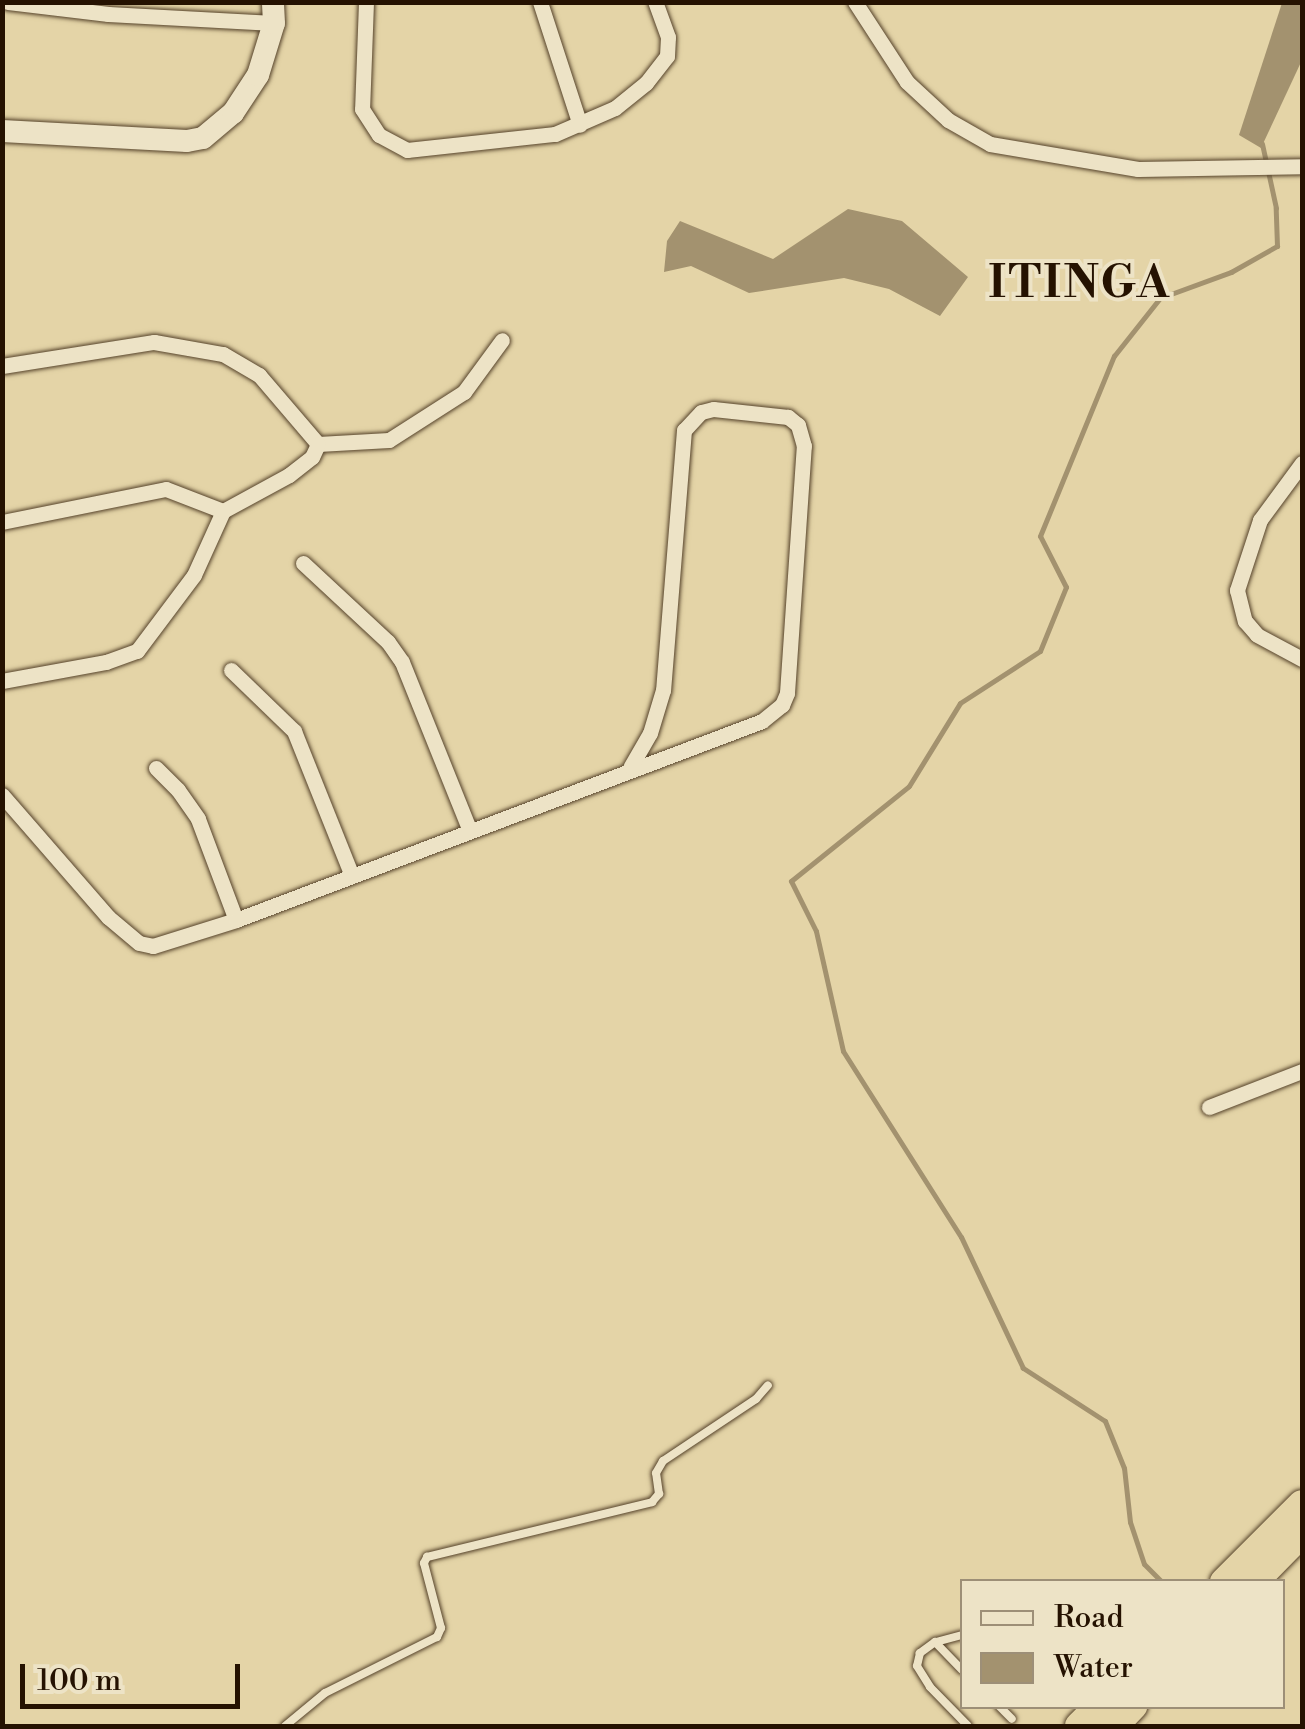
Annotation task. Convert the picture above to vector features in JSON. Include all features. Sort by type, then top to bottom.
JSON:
[{"type":"highway","points":[[1227,1579],[1302,1504]]},
{"type":"highway","points":[[1257,1579],[1302,1533]]},
{"type":"main road","points":[[2,130],[187,141],[202,138],[233,113],[258,76],[273,12]]},
{"type":"street","points":[[8,2],[184,17],[273,12]]},
{"type":"street","points":[[164,2],[184,17]]},
{"type":"street","points":[[366,2],[362,109],[379,135],[393,146],[429,150],[503,143],[580,125],[633,95],[667,56],[668,38],[655,2]]},
{"type":"street","points":[[540,2],[580,125]]},
{"type":"street","points":[[855,2],[907,82],[948,120],[990,144],[1138,169],[1277,170],[1302,166]]},
{"type":"street","points":[[318,444],[389,440],[454,401],[502,340]]},
{"type":"street","points":[[2,366],[154,342],[224,354],[259,374],[318,444]]},
{"type":"street","points":[[2,795],[108,917],[139,943],[171,943],[762,721],[782,706],[804,446],[798,424],[788,417],[712,409],[701,412],[684,430],[663,690],[650,732],[630,768]]},
{"type":"street","points":[[2,681],[106,662],[137,650],[201,565],[223,511],[290,475],[312,457],[318,444]]},
{"type":"street","points":[[1302,463],[1260,520],[1238,590],[1245,620],[1258,635],[1302,658]]},
{"type":"street","points":[[2,522],[166,489],[223,511]]},
{"type":"street","points":[[303,563],[402,662],[470,832]]},
{"type":"street","points":[[231,670],[294,731],[352,876]]},
{"type":"street","points":[[156,768],[198,819],[236,920]]},
{"type":"street","points":[[1209,1107],[1302,1071]]},
{"type":"lane","points":[[284,1726],[324,1694],[438,1637],[441,1628],[424,1563],[427,1558],[652,1502],[659,1494],[656,1473],[664,1461],[756,1399],[768,1385]]},
{"type":"lane","points":[[960,1636],[935,1642],[920,1653],[917,1666],[930,1688],[968,1726]]},
{"type":"lane","points":[[935,1642],[960,1668]]},
{"type":"lane","points":[[1002,1709],[1012,1719]]},
{"type":"water","points":[[1282,3],[1302,3],[1302,60],[1261,148],[1239,135]]},
{"type":"water","points":[[848,209],[902,221],[968,277],[940,316],[889,289],[844,278],[749,293],[691,266],[664,272],[667,241],[680,221],[773,259]]},
{"type":"waterway","points":[[1159,1579],[1144,1564],[1130,1522],[1124,1468],[1105,1421],[1023,1368],[961,1237],[843,1051],[816,931],[791,881],[909,786],[960,703],[1040,651],[1066,587],[1040,536],[1114,356],[1160,298],[1231,272],[1277,246],[1276,208],[1262,144]]},
{"type":"district","name":"ITINGA","points":[[1080,284]]}]
